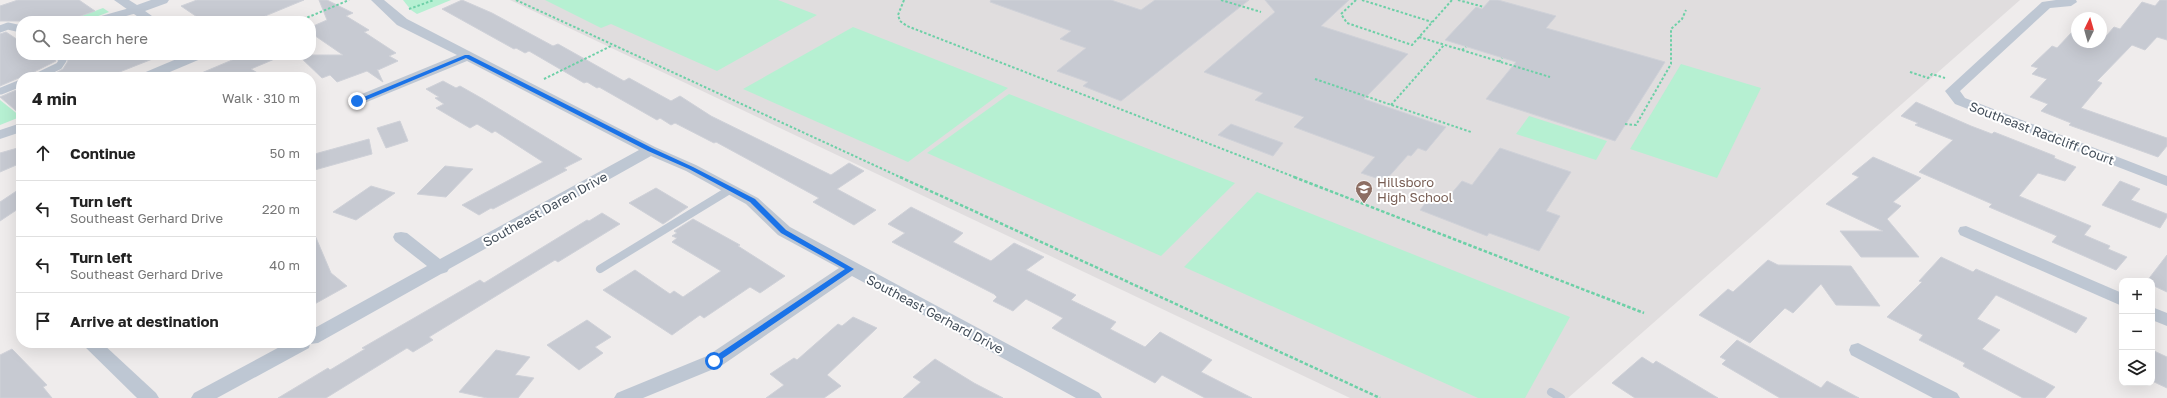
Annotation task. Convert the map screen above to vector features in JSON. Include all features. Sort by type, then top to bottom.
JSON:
[{"type":"street","points":[[120,0],[145,16]]},
{"type":"street","points":[[135,10],[162,0]]},
{"type":"street","name":"Southeast Gerhard Drive","points":[[377,0],[402,22],[650,150],[691,168],[731,189],[752,201],[784,231],[850,269],[1092,398]]},
{"type":"street","points":[[1959,83],[2046,4],[2071,2]]},
{"type":"street","points":[[357,101],[467,56]]},
{"type":"street","points":[[157,72],[184,60]]},
{"type":"street","name":"Southeast Radcliff Court","points":[[1959,83],[1952,91],[1960,101],[2167,181]]},
{"type":"street","points":[[0,135],[16,129]]},
{"type":"street","name":"Southeast Daren Drive","points":[[316,335],[441,268],[650,150]]},
{"type":"street","points":[[1966,231],[2119,299]]},
{"type":"street","points":[[401,237],[441,268]]},
{"type":"street","points":[[624,398],[714,361],[850,269]]},
{"type":"street","points":[[2154,314],[2167,320]]},
{"type":"street","points":[[95,348],[149,398]]},
{"type":"street","points":[[201,398],[293,348]]},
{"type":"street","points":[[1858,350],[1950,398]]},
{"type":"lane","points":[[114,16],[135,10]]},
{"type":"lane","points":[[0,29],[8,26],[16,28]]},
{"type":"lane","points":[[46,72],[59,66],[63,60]]},
{"type":"lane","points":[[1,91],[16,85]]},
{"type":"lane","points":[[600,269],[731,189]]},
{"type":"lane","points":[[1551,392],[1561,398]]},
{"type":"path","points":[[310,16],[349,0]]},
{"type":"path","points":[[394,15],[434,0]]},
{"type":"path","points":[[516,0],[1380,398]]},
{"type":"path","points":[[904,0],[898,15],[900,21],[907,26],[1644,313]]},
{"type":"path","points":[[1221,0],[1260,12]]},
{"type":"path","points":[[1233,0],[1235,4]]},
{"type":"path","points":[[1356,0],[1341,14],[1347,23],[1412,45],[1452,0]]},
{"type":"path","points":[[1362,0],[1432,22]]},
{"type":"path","points":[[1458,0],[1484,7]]},
{"type":"path","points":[[1625,124],[1636,125],[1671,64],[1671,29],[1682,19],[1686,10]]},
{"type":"path","points":[[1419,37],[1550,77]]},
{"type":"path","points":[[1391,105],[1444,44]]},
{"type":"path","points":[[527,87],[612,45]]},
{"type":"path","points":[[1462,50],[1466,47]]},
{"type":"path","points":[[1499,62],[1502,58]]},
{"type":"path","points":[[1910,72],[1928,78],[1932,74],[1959,83]]},
{"type":"path","points":[[1315,79],[1471,132]]},
{"type":"shaded area","name":"Hillsboro High School","points":[[510,0],[2020,0],[1568,398],[1350,398]]},
{"type":"green space","points":[[403,0],[451,0],[417,14],[411,10]]},
{"type":"green space","points":[[545,0],[778,0],[817,15],[717,71],[611,24],[601,28]]},
{"type":"green space","points":[[103,8],[109,12],[98,16],[81,16]]},
{"type":"green space","points":[[853,27],[1008,88],[908,162],[743,89]]},
{"type":"green space","points":[[1681,64],[1761,88],[1717,178],[1630,149]]},
{"type":"green space","points":[[1009,94],[1235,183],[1161,256],[927,153]]},
{"type":"green space","points":[[0,100],[16,113],[16,119],[0,125]]},
{"type":"green space","points":[[1529,116],[1607,141],[1596,160],[1516,134]]},
{"type":"green space","points":[[1257,192],[1570,317],[1525,398],[1478,398],[1184,267]]},
{"type":"building","points":[[18,0],[79,0],[95,11],[80,16],[16,16],[16,21],[0,21],[0,6]]},
{"type":"building","points":[[197,0],[304,0],[265,16],[196,16],[181,6]]},
{"type":"building","points":[[319,0],[327,0],[353,13],[346,16],[369,30],[364,32],[396,53],[389,56],[398,61],[378,70],[377,69],[383,82],[367,71],[337,82],[330,75],[322,78],[303,60],[316,60],[316,55],[343,55],[316,36],[316,25],[327,20]]},
{"type":"building","points":[[462,0],[492,13],[553,46],[558,44],[624,81],[629,78],[671,101],[680,96],[711,116],[831,175],[849,163],[864,171],[837,189],[876,210],[854,225],[813,202],[819,198],[716,142],[714,143],[675,123],[671,125],[660,118],[657,120],[599,87],[597,88],[587,82],[584,83],[529,51],[525,53],[516,48],[514,49],[442,9]]},
{"type":"building","points":[[991,0],[1111,0],[1141,10],[1155,0],[1249,0],[1121,101],[1083,86],[1088,82],[1057,71],[1086,48],[1060,39],[1071,31],[990,2]]},
{"type":"building","points":[[1265,0],[1349,0],[1321,26],[1408,54],[1364,99],[1446,127],[1426,151],[1418,148],[1411,156],[1408,155],[1385,181],[1361,173],[1375,157],[1294,127],[1304,117],[1255,100],[1263,93],[1204,72],[1275,12]]},
{"type":"building","points":[[1490,0],[1498,0],[1556,16],[1546,28],[1665,62],[1615,141],[1486,99],[1516,62],[1445,40],[1476,7],[1482,9]]},
{"type":"building","points":[[2160,0],[2167,0],[2167,40],[2157,37],[2145,50],[2132,45],[2097,81],[2102,83],[2081,108],[2167,138],[2167,146],[2158,157],[2069,125],[2071,123],[2041,111],[2048,104],[2030,97],[2047,79],[2032,74],[2038,68],[2031,66],[2052,46],[2057,48],[2071,33],[2071,48],[2107,48],[2107,35],[2114,27],[2120,29],[2142,2],[2155,6]]},
{"type":"building","points":[[6,32],[16,39],[16,60],[56,61],[34,72],[16,72],[16,79],[0,86],[0,34]]},
{"type":"building","points":[[150,60],[120,72],[57,72],[63,69],[68,61]]},
{"type":"building","points":[[232,60],[272,60],[251,69],[256,72],[204,72]]},
{"type":"building","points":[[443,81],[456,88],[460,86],[582,159],[564,168],[567,170],[479,215],[462,205],[543,162],[495,131],[492,133],[477,124],[470,128],[436,108],[444,104],[435,98],[439,97],[426,89]]},
{"type":"building","points":[[16,90],[16,111],[0,97]]},
{"type":"building","points":[[1916,102],[1971,126],[1992,134],[1994,132],[2055,156],[2054,158],[2076,167],[2065,181],[2038,173],[2019,196],[2091,226],[2084,235],[2110,246],[2108,249],[2127,257],[2116,270],[2052,242],[2057,236],[1989,207],[1992,204],[1919,172],[1953,140],[1915,125],[1918,123],[1901,116]]},
{"type":"building","points":[[400,121],[408,141],[386,148],[377,128]]},
{"type":"building","points":[[1231,124],[1283,143],[1273,156],[1218,135]]},
{"type":"building","points":[[369,139],[372,154],[316,170],[316,154]]},
{"type":"building","points":[[16,148],[16,165],[0,172],[0,153]]},
{"type":"building","points":[[1500,148],[1571,172],[1546,211],[1560,216],[1539,251],[1489,233],[1487,236],[1420,210],[1431,196],[1445,201],[1462,181],[1472,185]]},
{"type":"building","points":[[1873,157],[1921,178],[1893,202],[1901,206],[1887,219],[1919,257],[1861,257],[1840,231],[1883,231],[1826,204],[1859,177],[1852,174]]},
{"type":"building","points":[[445,166],[473,169],[446,197],[417,194]]},
{"type":"building","points":[[2120,181],[2140,189],[2131,200],[2167,214],[2167,217],[2160,228],[2102,205]]},
{"type":"building","points":[[371,186],[395,193],[356,220],[333,212]]},
{"type":"building","points":[[656,188],[688,207],[663,224],[629,203]]},
{"type":"building","points":[[16,191],[16,210],[0,221],[0,202]]},
{"type":"building","points":[[911,207],[963,233],[953,242],[991,261],[1014,243],[1044,257],[1026,270],[1076,295],[1071,300],[1116,322],[1110,329],[1145,347],[1160,332],[1212,360],[1201,372],[1252,398],[1205,398],[1162,375],[1155,383],[1052,328],[1063,318],[1026,299],[1013,311],[993,301],[997,297],[994,294],[892,242],[905,233],[888,224]]},
{"type":"building","points":[[602,213],[620,224],[558,262],[555,260],[429,337],[433,340],[413,352],[407,348],[326,398],[278,398],[328,368],[330,370],[365,349],[362,348],[480,280],[484,283],[587,220],[589,221]]},
{"type":"building","points":[[693,219],[740,245],[738,246],[785,276],[760,293],[750,287],[704,318],[700,315],[672,335],[603,290],[635,270],[670,294],[674,291],[683,297],[721,271],[672,242],[677,238],[672,236],[677,233],[674,231]]},
{"type":"building","points":[[316,238],[331,273],[347,286],[316,303]]},
{"type":"building","points":[[2167,255],[2167,292],[2155,286],[2155,278],[2149,278]]},
{"type":"building","points":[[1941,257],[1973,272],[1976,269],[2087,318],[2076,333],[1996,295],[1977,319],[2000,330],[1982,349],[2055,387],[2045,398],[2023,398],[1963,366],[1965,363],[1919,340],[1923,335],[1887,317],[1922,282],[1919,281]]},
{"type":"building","points":[[1768,260],[1778,265],[1851,266],[1880,306],[1836,305],[1821,284],[1793,313],[1785,308],[1750,343],[1699,315],[1728,289],[1733,292]]},
{"type":"building","points":[[853,317],[877,328],[827,375],[841,386],[824,398],[766,398],[784,385],[770,374],[794,358],[797,360],[838,324],[842,326]]},
{"type":"building","points":[[587,320],[611,337],[595,347],[603,353],[579,370],[547,345]]},
{"type":"building","points":[[1737,340],[1821,388],[1827,381],[1859,398],[1780,398],[1722,364],[1726,360],[1720,357]]},
{"type":"building","points":[[12,349],[47,385],[43,387],[52,398],[0,398],[0,355]]},
{"type":"building","points":[[496,350],[530,357],[515,375],[534,378],[518,398],[487,398],[459,392]]},
{"type":"building","points":[[2155,351],[2167,357],[2167,388],[2155,382]]},
{"type":"building","points":[[1642,357],[1653,364],[1656,361],[1718,398],[1635,398],[1612,383]]},
{"type":"building","points":[[935,359],[974,383],[1003,398],[903,398],[921,382],[913,377]]},
{"type":"place","name":"Hillsboro High School","points":[[1364,204]]},
{"type":"route","points":[[357,101],[467,56],[650,150],[691,168],[752,201],[784,231],[850,269],[714,361]]}]
